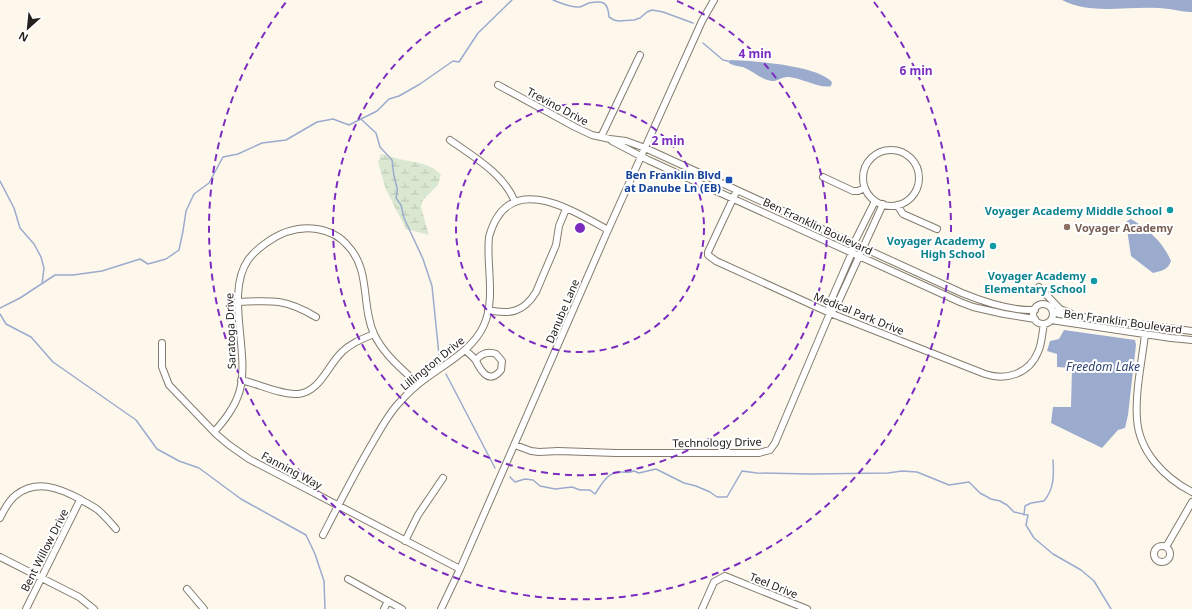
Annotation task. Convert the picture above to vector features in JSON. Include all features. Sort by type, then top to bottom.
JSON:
[{"type":"street","name":"Danube Lane","points":[[702,21],[709,0]]},
{"type":"street","name":"Danube Lane","points":[[441,609],[460,570],[641,156],[702,21],[714,0]]},
{"type":"street","points":[[601,137],[613,115],[640,55]]},
{"type":"street","name":"Trevino Drive","points":[[498,85],[592,135],[626,141],[645,148]]},
{"type":"street","name":"Trevino Drive","points":[[610,139],[641,156]]},
{"type":"street","points":[[450,140],[478,159],[494,173],[506,186],[515,202],[530,199],[546,200],[608,230]]},
{"type":"street","name":"Ben Franklin Boulevard","points":[[645,148],[976,298],[1014,308],[1035,310]]},
{"type":"street","points":[[894,150],[900,152],[911,159],[915,164],[918,176],[916,189],[913,194],[897,205],[883,204],[875,201],[865,188],[863,176],[867,164],[881,152],[894,150]]},
{"type":"street","name":"Ben Franklin Boulevard","points":[[641,156],[973,307],[1035,319]]},
{"type":"street","points":[[823,177],[854,190],[858,191],[865,188]]},
{"type":"street","name":"Medical Park Drive","points":[[737,190],[708,252],[708,255],[716,261],[830,313],[985,374],[999,377],[1016,374],[1031,364],[1039,351],[1044,324]]},
{"type":"street","name":"Technology Drive","points":[[830,313],[830,305],[852,252],[854,243],[875,201]]},
{"type":"street","name":"Lillington Drive","points":[[323,535],[384,422],[398,403],[418,384],[465,350],[480,332],[488,310],[490,296],[489,237],[491,229],[501,213],[515,202]]},
{"type":"street","name":"Technology Drive","points":[[515,444],[531,451],[539,452],[766,452],[771,450],[776,442],[830,313],[836,307],[883,204]]},
{"type":"street","points":[[897,205],[903,214],[937,229]]},
{"type":"street","points":[[488,310],[501,312],[517,311],[532,299],[556,245],[559,226],[566,209]]},
{"type":"street","name":"Saratoga Drive","points":[[214,432],[229,413],[239,393],[242,358],[238,302],[240,276],[248,260],[259,249],[270,240],[287,231],[308,228],[320,230],[335,234],[351,248],[361,267],[368,314],[374,334],[383,349],[418,384]]},
{"type":"street","name":"Ben Franklin Boulevard","points":[[1039,287],[1060,309],[1079,316]]},
{"type":"street","points":[[238,302],[276,300],[295,305],[316,317]]},
{"type":"street","points":[[1043,305],[1049,306],[1052,311],[1053,316],[1051,320],[1044,324],[1039,323],[1035,319],[1034,314],[1037,307],[1043,305]]},
{"type":"street","name":"Ben Franklin Boulevard","points":[[1052,311],[1059,314],[1192,331]]},
{"type":"street","name":"Ben Franklin Boulevard","points":[[1051,320],[1192,340]]},
{"type":"street","points":[[241,380],[286,393],[304,393],[322,380],[341,352],[351,345],[374,334]]},
{"type":"street","points":[[1145,334],[1137,406],[1137,420],[1140,435],[1147,451],[1157,466],[1172,479],[1192,492]]},
{"type":"street","name":"Fanning Way","points":[[162,343],[162,367],[170,385],[228,445],[249,459],[460,570]]},
{"type":"street","points":[[465,350],[476,360],[476,364],[481,371],[488,376],[493,376],[498,373],[502,365],[502,361],[499,356],[491,352],[484,354],[476,360]]},
{"type":"street","points":[[405,541],[422,509],[443,478]]},
{"type":"street","points":[[0,518],[7,504],[15,495],[24,490],[50,486],[64,491],[98,510],[116,528]]},
{"type":"street","name":"Bent Willow Drive","points":[[26,609],[80,500]]},
{"type":"street","points":[[1166,547],[1192,502]]},
{"type":"street","points":[[0,557],[78,597],[94,609]]},
{"type":"street","name":"Teel Drive","points":[[702,609],[714,582],[725,576],[807,609]]},
{"type":"street","points":[[348,579],[402,609]]},
{"type":"street","points":[[187,589],[204,609]]},
{"type":"street","points":[[384,609],[388,601]]},
{"type":"green space","points":[[381,154],[424,164],[433,168],[441,175],[438,185],[423,200],[421,207],[429,235],[406,229],[386,190],[378,162]]},
{"type":"water","points":[[1062,0],[1192,0],[1192,12],[1158,8],[1097,9],[1073,5]]},
{"type":"water","points":[[728,61],[754,61],[800,68],[824,76],[832,82],[831,86],[827,87],[789,77],[771,81],[763,79],[743,67],[729,63]]},
{"type":"water","points":[[1131,219],[1160,242],[1171,261],[1166,268],[1153,273],[1131,256],[1126,223]]},
{"type":"water","name":"Freedom Lake","points":[[1064,330],[1135,340],[1136,345],[1128,415],[1125,428],[1118,430],[1102,448],[1051,423],[1053,407],[1071,407],[1072,368],[1057,367],[1057,354],[1047,351],[1050,341],[1059,339]]},
{"type":"waterway","points":[[0,308],[20,298],[55,275],[73,275],[102,271],[140,259],[148,264],[166,259],[179,250],[186,211],[194,194],[209,183],[223,157],[238,154],[262,143],[286,140],[317,122],[333,119],[349,125],[377,111],[389,99],[399,96],[420,84],[453,61],[459,62],[478,33],[512,0]]},
{"type":"waterway","points":[[553,0],[573,7],[580,7],[589,3],[601,2],[606,5],[609,17],[618,21],[634,20],[652,10],[663,12],[693,23]]},
{"type":"waterway","points":[[703,43],[723,60],[728,61]]},
{"type":"waterway","points":[[362,120],[376,133],[380,147],[392,160],[397,188],[396,198],[401,205],[404,218],[423,259],[432,286],[439,355]]},
{"type":"waterway","points":[[0,181],[14,208],[20,228],[34,244],[41,257],[44,268],[42,284]]},
{"type":"waterway","points":[[0,314],[6,324],[31,337],[53,362],[136,420],[157,449],[179,461],[199,468],[241,499],[306,535],[315,554],[324,581],[325,609]]},
{"type":"waterway","points":[[446,374],[495,468]]},
{"type":"waterway","points":[[1024,515],[1025,506],[1031,503],[1044,501],[1050,492],[1053,477],[1053,460]]},
{"type":"waterway","points":[[510,477],[515,482],[525,479],[533,480],[540,486],[555,489],[572,487],[580,490],[590,490],[595,494],[605,479],[612,474],[634,471],[639,473],[656,469],[684,483],[710,492],[717,497],[727,497],[742,471],[757,473],[811,474],[888,473],[902,471],[917,472],[949,485],[969,482],[980,493],[991,499],[1000,501],[1014,512],[1028,515],[1026,525],[1034,538],[1053,554],[1081,570],[1094,581],[1111,609]]},
{"type":"place","name":"Ben Franklin Blvd at Danube Ln (EB)","points":[[729,180]]},
{"type":"place","name":"Voyager Academy Middle School","points":[[1170,210]]},
{"type":"place","name":"Voyager Academy","points":[[1067,227]]},
{"type":"place","name":"Voyager Academy High School","points":[[993,246]]},
{"type":"place","name":"Voyager Academy Elementary School","points":[[1094,281]]}]
